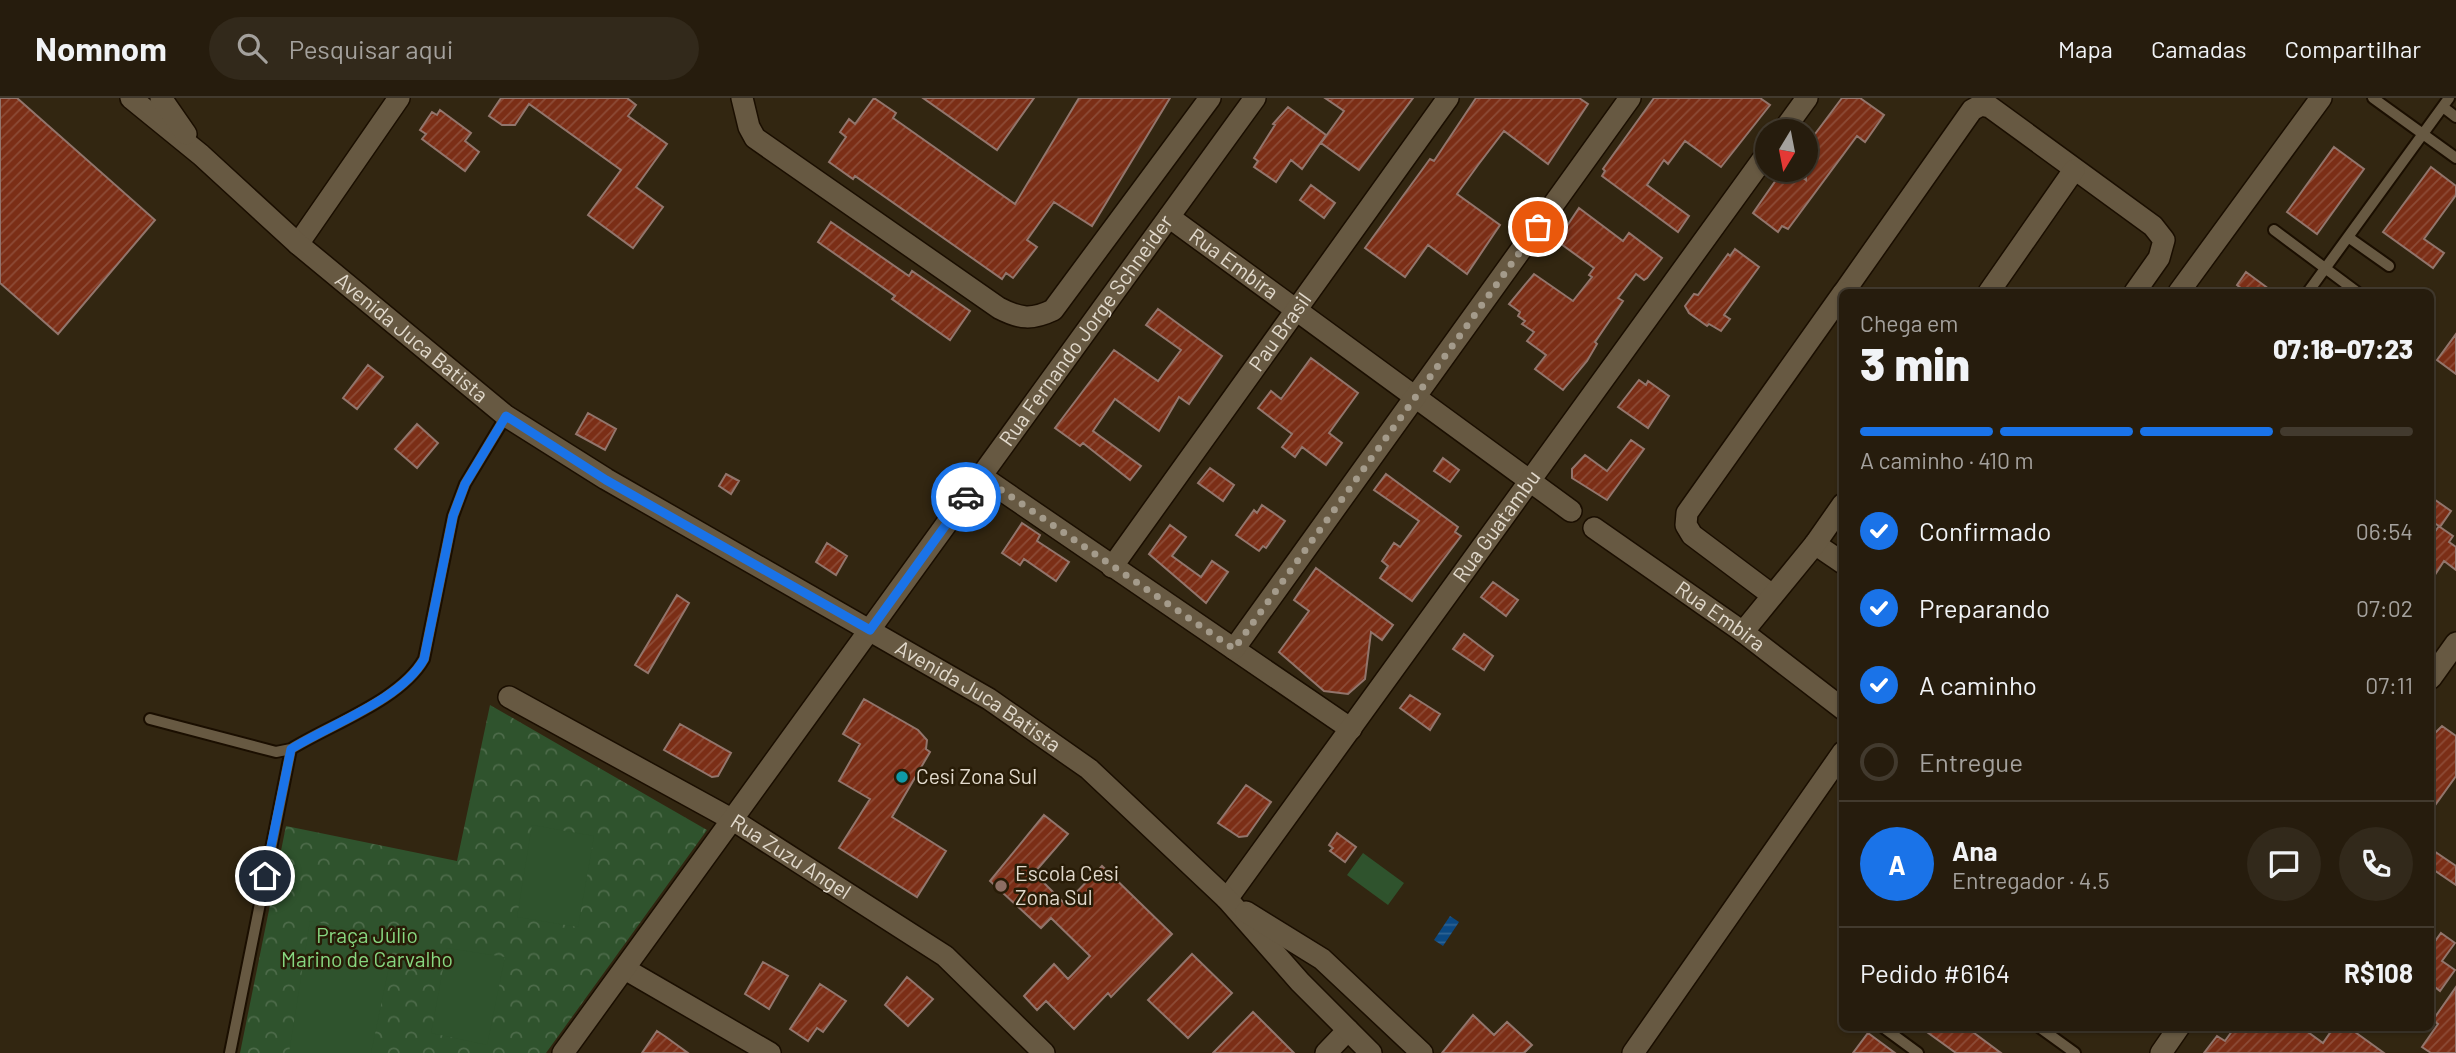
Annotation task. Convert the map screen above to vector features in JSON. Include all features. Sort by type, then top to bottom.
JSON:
[{"type":"street","name":"Avenida Juca Batista","points":[[131,98],[201,155],[298,244],[506,416],[606,480],[989,699],[1088,769],[1227,899],[1300,982],[1371,1053]]},
{"type":"street","name":"Avenida Juca Batista","points":[[161,98],[201,155]]},
{"type":"street","points":[[298,244],[399,98]]},
{"type":"street","points":[[743,98],[748,127],[755,138],[999,309],[1017,317],[1036,318],[1053,310],[1210,98]]},
{"type":"street","name":"Rua Fernando Jorge Schneider","points":[[563,1053],[1255,98]]},
{"type":"street","name":"Pau Brasil","points":[[1112,566],[1448,98]]},
{"type":"street","points":[[1234,649],[1630,98]]},
{"type":"street","points":[[1792,119],[1807,98]]},
{"type":"street","points":[[2181,289],[2321,98]]},
{"type":"street","points":[[1846,289],[1972,110],[1981,105],[1990,107],[2153,226],[2164,240],[2159,258],[2137,289]]},
{"type":"street","name":"Rua Guatambu","points":[[1227,899],[1755,170]]},
{"type":"street","points":[[1991,289],[2074,170]]},
{"type":"street","name":"Rua Embira","points":[[1169,217],[1529,483],[1571,511]]},
{"type":"street","points":[[1772,595],[1692,535],[1685,525],[1687,513],[1839,299]]},
{"type":"street","points":[[981,476],[1351,729]]},
{"type":"street","points":[[1743,632],[1815,544],[1839,509]]},
{"type":"street","name":"Rua Embira","points":[[1594,528],[1743,632],[1839,706]]},
{"type":"street","points":[[1815,544],[1839,560]]},
{"type":"street","points":[[2434,674],[2456,643]]},
{"type":"street","name":"Rua Zuzu Angel","points":[[509,696],[733,820],[945,956],[1044,1053]]},
{"type":"street","points":[[1633,1053],[1839,758]]},
{"type":"street","name":"Avenida Juca Batista","points":[[1227,899],[1322,959],[1422,1053]]},
{"type":"street","points":[[1300,982],[1296,972],[1299,962],[1312,956],[1322,959]]},
{"type":"street","points":[[625,970],[770,1053]]},
{"type":"street","points":[[1326,1053],[1348,1030]]},
{"type":"street","points":[[2161,1053],[2176,1031]]},
{"type":"lane","points":[[2373,98],[2456,158]]},
{"type":"lane","points":[[2310,289],[2446,103],[2456,117]]},
{"type":"lane","points":[[2274,230],[2353,289]]},
{"type":"lane","points":[[2348,237],[2389,266]]},
{"type":"lane","points":[[150,719],[275,752],[291,749],[392,692],[415,676],[424,659],[453,516],[465,484],[506,416]]},
{"type":"lane","points":[[230,1053],[291,749]]},
{"type":"lane","points":[[1888,1031],[1918,1053]]},
{"type":"lane","points":[[2045,1031],[2076,1053]]},
{"type":"green space","name":"Praça Júlio Marino de Carvalho","points":[[490,705],[707,830],[546,1053],[240,1053],[286,826],[457,861]]},
{"type":"green space","points":[[532,825],[594,836],[578,927],[517,917]]},
{"type":"green space","points":[[1363,853],[1404,883],[1388,905],[1347,875]]},
{"type":"green space","points":[[310,921],[395,938],[371,1053],[289,1053]]},
{"type":"green space","points":[[447,948],[505,957],[487,1045],[431,1033]]},
{"type":"water","points":[[1450,916],[1459,922],[1443,946],[1434,940]]},
{"type":"building","points":[[0,98],[17,98],[155,220],[58,334],[0,283]]},
{"type":"building","points":[[501,98],[627,98],[636,105],[628,116],[667,144],[636,187],[663,207],[633,248],[588,215],[621,170],[529,104],[515,125],[502,125],[489,116]]},
{"type":"building","points":[[874,98],[896,113],[893,118],[1015,204],[1079,98],[1170,98],[1092,226],[1054,202],[1027,240],[1037,247],[1013,278],[1006,273],[1002,279],[855,176],[853,179],[829,162],[846,137],[840,132],[849,119],[855,124]]},
{"type":"building","points":[[923,98],[1034,98],[997,150]]},
{"type":"building","points":[[1325,98],[1413,98],[1359,170],[1321,143],[1344,111]]},
{"type":"building","points":[[1476,98],[1579,98],[1588,104],[1548,164],[1504,131],[1457,194],[1500,225],[1467,274],[1428,245],[1405,277],[1365,248],[1430,159],[1434,161]]},
{"type":"building","points":[[1654,98],[1760,98],[1770,105],[1759,119],[1755,119],[1755,124],[1721,167],[1685,141],[1668,164],[1664,160],[1647,185],[1689,216],[1678,232],[1602,176],[1605,171],[1603,169]]},
{"type":"building","points":[[1842,98],[1860,98],[1884,115],[1865,142],[1857,136],[1788,229],[1782,226],[1778,232],[1753,213],[1775,182],[1818,182],[1818,130]]},
{"type":"building","points":[[1288,107],[1326,135],[1302,169],[1291,160],[1276,182],[1254,167],[1258,161],[1254,158],[1275,125],[1273,124]]},
{"type":"building","points":[[440,110],[471,133],[465,141],[479,152],[465,171],[422,139],[426,134],[420,130],[432,112],[437,115]]},
{"type":"building","points":[[2334,147],[2364,169],[2317,234],[2287,212]]},
{"type":"building","points":[[2431,167],[2456,186],[2456,195],[2424,239],[2444,253],[2433,268],[2383,232]]},
{"type":"building","points":[[1311,185],[1335,203],[1324,218],[1300,200]]},
{"type":"building","points":[[1579,208],[1623,241],[1629,233],[1662,258],[1644,280],[1636,274],[1618,298],[1623,301],[1595,342],[1597,344],[1587,361],[1563,390],[1535,369],[1546,355],[1527,341],[1534,332],[1522,324],[1525,321],[1518,316],[1520,312],[1509,304],[1534,274],[1573,301],[1592,277],[1589,275],[1594,268],[1557,241]]},
{"type":"building","points":[[831,222],[909,276],[912,271],[970,311],[950,340],[892,299],[895,296],[818,242]]},
{"type":"building","points":[[1735,249],[1759,267],[1724,315],[1730,319],[1721,331],[1709,324],[1707,326],[1689,313],[1685,306],[1694,294],[1698,295],[1728,254],[1730,256]]},
{"type":"building","points":[[2246,272],[2269,289],[2242,289],[2237,285]]},
{"type":"building","points":[[1158,309],[1222,356],[1189,404],[1179,397],[1159,431],[1115,399],[1093,431],[1141,466],[1130,480],[1083,443],[1080,446],[1055,428],[1114,350],[1158,381],[1181,350],[1146,325]]},
{"type":"building","points":[[2456,334],[2456,374],[2437,360]]},
{"type":"building","points":[[1311,358],[1358,393],[1329,433],[1342,443],[1326,465],[1302,447],[1295,457],[1282,447],[1292,434],[1258,408],[1271,391],[1281,399]]},
{"type":"building","points":[[368,365],[383,377],[357,409],[343,398]]},
{"type":"building","points":[[1639,380],[1646,385],[1648,381],[1669,396],[1648,428],[1618,407]]},
{"type":"building","points":[[588,413],[616,429],[605,450],[576,434]]},
{"type":"building","points":[[417,424],[438,443],[417,468],[395,449]]},
{"type":"building","points":[[1631,440],[1644,449],[1607,500],[1572,478],[1572,469],[1585,455],[1607,471]]},
{"type":"building","points":[[1443,458],[1459,470],[1450,482],[1434,471]]},
{"type":"building","points":[[1210,468],[1234,485],[1223,501],[1198,483]]},
{"type":"building","points":[[726,474],[739,481],[731,494],[719,486]]},
{"type":"building","points":[[1386,474],[1458,527],[1455,532],[1461,536],[1412,601],[1380,578],[1388,566],[1382,561],[1394,543],[1400,547],[1419,521],[1374,490]]},
{"type":"building","points":[[2434,499],[2451,511],[2440,527],[2453,536],[2449,542],[2456,547],[2456,570],[2444,561],[2434,576],[2434,533],[2439,526],[2434,523]]},
{"type":"building","points":[[1262,505],[1285,521],[1266,548],[1263,546],[1259,551],[1236,535],[1254,510],[1257,513]]},
{"type":"building","points":[[1022,523],[1040,535],[1037,541],[1069,562],[1056,581],[1024,559],[1020,565],[1002,553]]},
{"type":"building","points":[[1170,525],[1186,537],[1172,556],[1201,577],[1212,561],[1228,572],[1206,603],[1149,554]]},
{"type":"building","points":[[827,543],[847,556],[836,575],[816,562]]},
{"type":"building","points":[[1316,568],[1393,625],[1382,640],[1371,632],[1365,679],[1348,694],[1324,691],[1279,652],[1309,611],[1294,600]]},
{"type":"building","points":[[1493,582],[1518,600],[1506,616],[1481,597]]},
{"type":"building","points":[[677,595],[689,603],[648,673],[635,665]]},
{"type":"building","points":[[1464,634],[1493,656],[1484,670],[1453,649]]},
{"type":"building","points":[[1410,695],[1440,714],[1430,730],[1400,708]]},
{"type":"building","points":[[864,699],[918,730],[927,740],[926,749],[930,752],[892,817],[946,851],[917,897],[839,848],[870,799],[839,781],[860,744],[843,734]]},
{"type":"building","points":[[680,724],[731,753],[718,776],[712,777],[664,750]]},
{"type":"building","points":[[2442,726],[2456,736],[2456,776],[2434,807],[2434,734]]},
{"type":"building","points":[[1246,785],[1271,802],[1247,836],[1239,837],[1218,823]]},
{"type":"building","points":[[1044,815],[1068,834],[1034,873],[1065,904],[1102,866],[1172,934],[1111,997],[1108,993],[1074,1029],[1046,1001],[1037,1010],[1024,996],[1054,964],[1068,979],[1090,956],[1051,918],[1041,928],[990,881]]},
{"type":"building","points":[[1337,833],[1356,847],[1345,862],[1330,851],[1333,848],[1329,845]]},
{"type":"building","points":[[2434,851],[2456,866],[2456,885],[2434,870]]},
{"type":"building","points":[[2441,933],[2455,943],[2442,961],[2455,970],[2440,991],[2434,986],[2434,943]]},
{"type":"building","points":[[1192,954],[1232,993],[1188,1038],[1148,1000]]},
{"type":"building","points":[[763,962],[788,976],[769,1009],[745,994]]},
{"type":"building","points":[[907,977],[933,999],[908,1026],[885,1005]]},
{"type":"building","points":[[820,984],[846,1001],[823,1032],[817,1028],[808,1041],[790,1029]]},
{"type":"building","points":[[2456,987],[2456,1053],[2431,1053],[2422,1047],[2438,1024],[2434,1019]]},
{"type":"building","points":[[1253,1012],[1294,1053],[1213,1053]]},
{"type":"building","points":[[1473,1015],[1494,1035],[1507,1022],[1532,1045],[1524,1053],[1442,1053]]},
{"type":"building","points":[[657,1031],[666,1037],[688,1053],[642,1053]]},
{"type":"building","points":[[1926,1031],[1971,1031],[2001,1053],[1956,1053]]},
{"type":"building","points":[[2232,1031],[2306,1031],[2323,1043],[2331,1031],[2354,1031],[2384,1053],[2204,1053],[2217,1036],[2225,1041]]},
{"type":"building","points":[[1868,1033],[1895,1053],[1853,1053]]},
{"type":"way so far","points":[[966,497],[981,476],[1234,649],[1538,227]]},
{"type":"place","name":"Cesi Zona Sul","points":[[902,777]]},
{"type":"place","name":"Escola Cesi Zona Sul","points":[[1001,886]]},
{"type":"route","points":[[265,876],[291,749],[392,692],[415,676],[424,659],[453,516],[465,484],[506,416],[606,480],[870,630],[966,497]]}]
